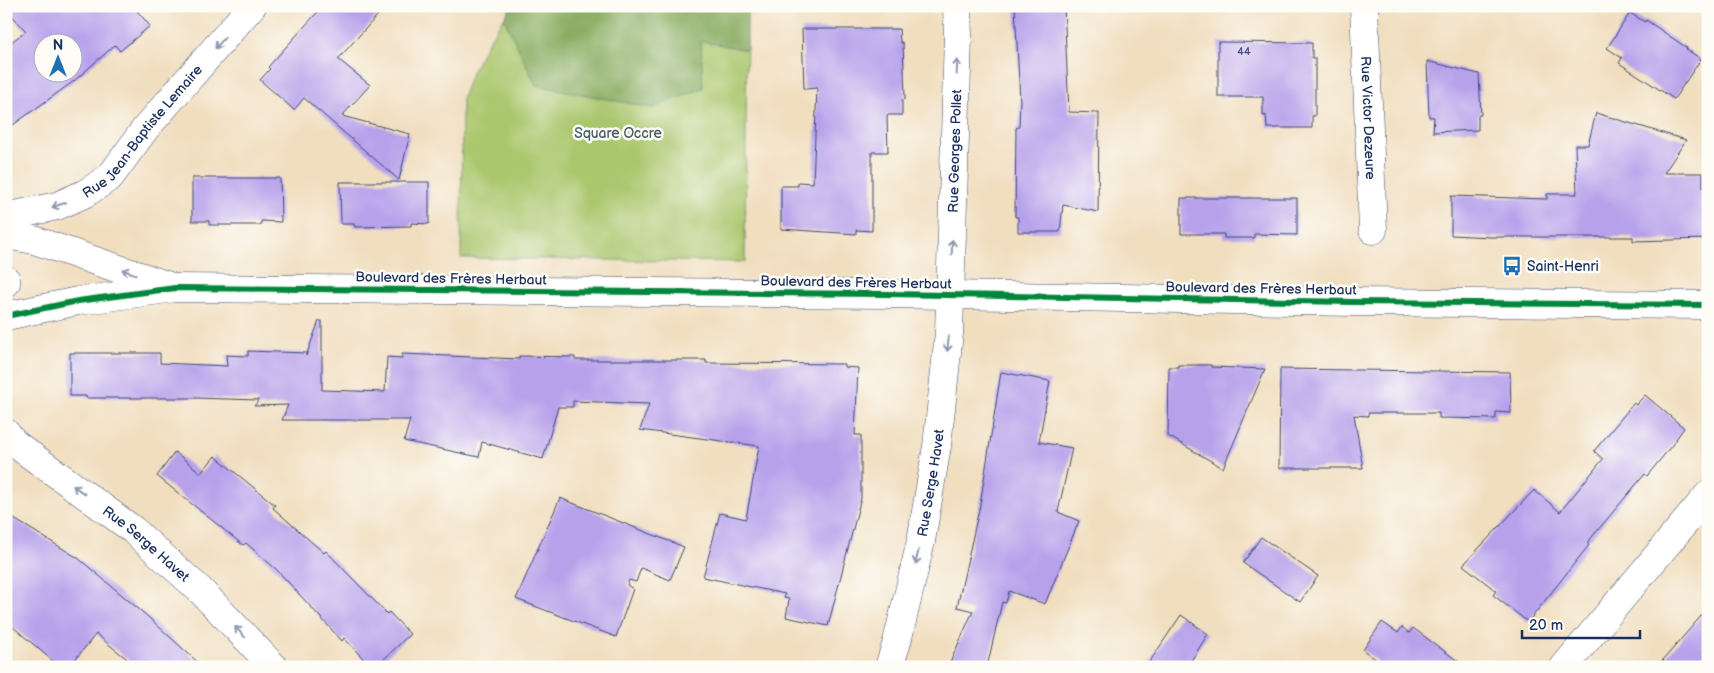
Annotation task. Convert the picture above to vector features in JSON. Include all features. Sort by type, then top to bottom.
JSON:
[{"type":"street","name":"Rue Jean-Baptiste Lemaire","points":[[6,217],[57,206],[86,193],[110,177],[145,129],[252,6]]},
{"type":"street","name":"Rue Georges Pollet","points":[[950,296],[958,36],[957,6]]},
{"type":"street","name":"Rue Victor Dezeure","points":[[1364,6],[1373,230]]},
{"type":"street","name":"Boulevard des Frères Herbaut","points":[[6,235],[34,240],[175,288]]},
{"type":"street","name":"Boulevard des Frères Herbaut","points":[[6,316],[78,301],[175,288],[1708,305]]},
{"type":"street","name":"Rue Serge Havet","points":[[889,667],[897,642],[921,541],[937,446],[949,333],[950,296]]},
{"type":"street","name":"Rue Serge Havet","points":[[6,433],[14,443],[132,529],[200,590],[274,667]]},
{"type":"street","points":[[1567,666],[1708,495]]},
{"type":"green space","name":"Square Occre","points":[[512,6],[747,6],[745,262],[461,258],[462,98],[472,71],[491,37]]},
{"type":"green space","points":[[512,6],[747,6],[747,50],[701,41],[703,88],[652,108],[536,85],[504,18]]},
{"type":"building","points":[[6,6],[133,6],[150,26],[120,51],[115,45],[82,74],[82,32],[32,32],[32,82],[73,82],[6,130],[6,46],[26,31],[6,9]]},
{"type":"building","points":[[323,6],[386,6],[338,59],[370,85],[342,116],[410,134],[399,180],[304,98],[294,110],[260,80],[270,69],[268,67]]},
{"type":"building","points":[[1015,6],[1064,6],[1069,112],[1099,113],[1098,212],[1063,205],[1060,232],[1018,232],[1018,217],[1015,217],[1016,128],[1019,127],[1020,101]]},
{"type":"building","points":[[1630,13],[1645,22],[1646,20],[1701,59],[1674,99],[1619,63],[1622,58],[1607,48]]},
{"type":"building","points":[[802,29],[899,29],[900,42],[903,43],[905,99],[902,100],[902,115],[887,115],[888,152],[872,152],[872,231],[856,230],[856,234],[781,229],[781,186],[798,186],[798,182],[813,183],[817,88],[804,89]]},
{"type":"building","points":[[1218,42],[1312,43],[1312,58],[1315,58],[1315,116],[1312,116],[1312,128],[1267,128],[1266,115],[1263,116],[1263,97],[1218,97]]},
{"type":"building","points":[[1427,61],[1479,74],[1481,115],[1478,115],[1478,130],[1433,132],[1434,117],[1429,117]]},
{"type":"building","points":[[1596,113],[1686,140],[1664,173],[1703,173],[1703,188],[1708,188],[1708,239],[1633,241],[1633,237],[1491,237],[1451,235],[1451,196],[1547,199],[1547,194],[1577,194],[1575,145],[1588,145]]},
{"type":"building","points":[[192,178],[280,178],[281,222],[261,221],[261,225],[209,225],[209,221],[192,221]]},
{"type":"building","points":[[340,182],[429,182],[429,224],[411,223],[411,226],[355,227],[354,224],[341,224]]},
{"type":"building","points":[[1181,198],[1297,198],[1297,235],[1254,234],[1254,238],[1224,238],[1224,234],[1181,234]]},
{"type":"building","points":[[319,321],[322,321],[322,390],[385,392],[387,357],[402,358],[402,354],[519,359],[519,356],[575,357],[575,360],[706,360],[706,363],[844,364],[844,367],[858,368],[855,435],[861,435],[861,498],[828,626],[786,617],[789,599],[784,598],[785,594],[703,577],[720,513],[746,519],[759,446],[640,430],[649,404],[573,401],[573,407],[558,407],[543,459],[482,442],[479,457],[404,441],[410,420],[282,420],[288,405],[254,406],[259,400],[86,398],[86,396],[70,396],[70,353],[160,353],[160,363],[227,366],[226,355],[248,356],[248,351],[306,353],[306,356]]},
{"type":"building","points":[[1178,365],[1211,365],[1211,367],[1265,369],[1223,468],[1168,436],[1169,367],[1178,367]]},
{"type":"building","points":[[1280,369],[1510,372],[1511,413],[1496,412],[1496,419],[1439,418],[1439,413],[1368,413],[1368,416],[1354,415],[1363,468],[1279,468]]},
{"type":"building","points":[[1001,372],[1050,381],[1039,442],[1072,448],[1058,512],[1079,521],[1045,604],[1009,591],[1006,603],[1002,602],[987,667],[948,667],[973,611],[957,607],[980,505]]},
{"type":"building","points":[[1645,395],[1684,428],[1647,476],[1645,474],[1587,543],[1589,545],[1528,622],[1493,595],[1496,591],[1463,565],[1534,490],[1560,512],[1603,459],[1594,451],[1634,403],[1636,405]]},
{"type":"building","points":[[175,452],[201,473],[215,456],[275,505],[273,508],[324,553],[326,551],[387,614],[389,612],[410,634],[376,667],[371,667],[344,638],[342,641],[277,570],[246,543],[243,545],[157,476]]},
{"type":"building","points":[[560,498],[684,547],[670,580],[641,568],[636,582],[629,580],[627,585],[633,589],[616,637],[516,599]]},
{"type":"building","points":[[6,514],[78,558],[147,616],[203,667],[137,667],[96,634],[69,667],[60,667],[6,621]]},
{"type":"building","points":[[1261,537],[1318,576],[1300,602],[1243,563]]},
{"type":"building","points":[[1708,608],[1708,667],[1657,667]]},
{"type":"building","points":[[1181,615],[1208,634],[1187,667],[1146,667]]},
{"type":"building","points":[[1382,622],[1398,633],[1402,627],[1409,633],[1413,628],[1466,667],[1374,667],[1378,661],[1363,650]]},
{"type":"cycle path","points":[[6,316],[78,301],[175,288],[888,294],[1353,302],[1708,305]]},
{"type":"place","name":"Saint-Henri","points":[[1512,266]]}]
